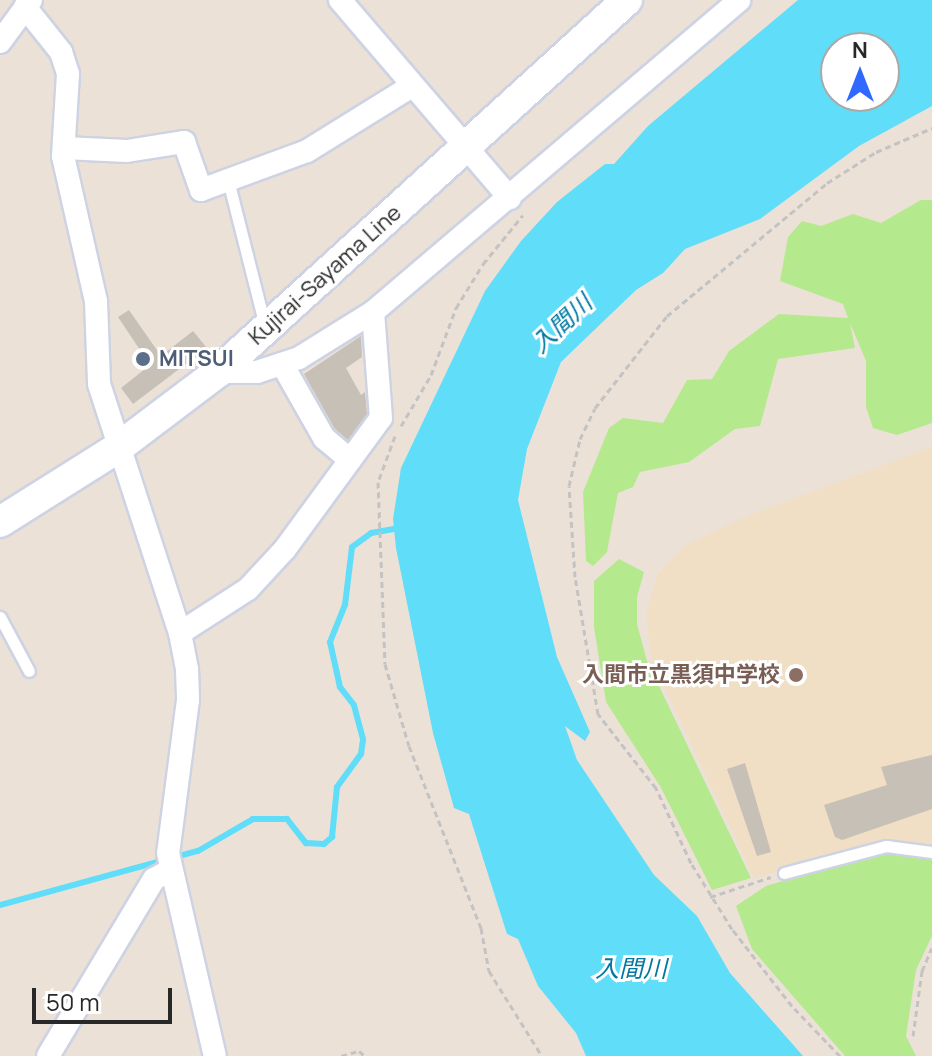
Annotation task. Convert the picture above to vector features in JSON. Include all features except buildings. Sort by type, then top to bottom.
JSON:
[{"type":"main road","name":"Kujirai-Sayama Line","points":[[0,522],[119,447],[218,372],[627,0]]},
{"type":"street","points":[[340,0],[464,149],[510,198]]},
{"type":"street","points":[[218,372],[257,372],[282,364],[373,312],[739,0]]},
{"type":"street","points":[[0,42],[28,4],[61,52],[68,74],[64,148],[96,301],[99,384],[180,633],[188,700],[169,824],[170,870],[215,1056]]},
{"type":"street","points":[[64,148],[127,151],[184,142],[201,190],[307,151],[412,86]]},
{"type":"street","points":[[180,633],[248,589],[285,549],[383,409],[373,312]]},
{"type":"street","points":[[282,364],[324,438],[350,460]]},
{"type":"street","points":[[48,1056],[154,879],[170,870]]},
{"type":"lane","points":[[228,180],[266,329]]},
{"type":"lane","points":[[0,617],[29,671]]},
{"type":"lane","points":[[784,873],[886,846],[932,852]]},
{"type":"path","points":[[840,1056],[792,1006],[710,897],[656,788],[606,729],[592,693],[568,511],[580,439],[595,408],[640,345],[701,286],[827,183],[876,152],[932,128]]},
{"type":"path","points":[[510,198],[525,219],[476,275],[456,308],[431,375],[387,450],[378,482],[385,664],[409,746],[465,882],[489,971],[542,1056]]},
{"type":"path","points":[[710,897],[784,873]]},
{"type":"path","points":[[913,1036],[922,971],[932,948]]},
{"type":"path","points":[[341,1056],[359,1051],[365,1056]]},
{"type":"shaded area","name":"入間市立黒須中学校","points":[[932,447],[932,846],[884,840],[754,878],[651,658],[646,614],[658,574],[684,546],[752,514]]},
{"type":"green space","points":[[921,200],[932,200],[932,423],[897,435],[873,428],[866,407],[866,361],[850,323],[855,348],[778,359],[760,426],[735,429],[689,462],[640,472],[633,487],[618,493],[607,552],[593,566],[586,561],[583,492],[609,428],[623,418],[663,423],[687,380],[712,379],[729,351],[779,314],[848,318],[843,304],[780,281],[788,237],[802,221],[821,226],[853,214],[881,223]]},
{"type":"green space","points":[[619,559],[644,572],[637,597],[637,624],[647,661],[751,878],[712,890],[660,786],[606,702],[594,627],[594,581]]},
{"type":"green space","points":[[885,851],[932,857],[932,936],[916,970],[906,1036],[916,1056],[845,1056],[752,949],[736,906],[766,886]]},
{"type":"water","name":"入間川","points":[[798,0],[932,0],[932,106],[859,146],[760,219],[685,249],[663,273],[636,290],[561,362],[527,449],[518,500],[557,657],[590,732],[585,741],[565,726],[577,760],[654,875],[697,916],[730,973],[803,1056],[586,1056],[576,1033],[538,986],[518,939],[507,934],[469,814],[454,808],[433,733],[396,548],[393,519],[401,468],[485,291],[521,241],[557,202],[605,164],[614,164],[648,126]]},
{"type":"waterway","points":[[0,905],[198,851],[253,819],[287,819],[306,843],[324,844],[332,837],[337,787],[361,754],[363,739],[354,705],[340,687],[330,642],[345,605],[352,547],[371,533],[400,528]]},
{"type":"place","name":"MITSUI","points":[[143,359]]},
{"type":"place","name":"入間市立黒須中学校","points":[[796,675]]}]
